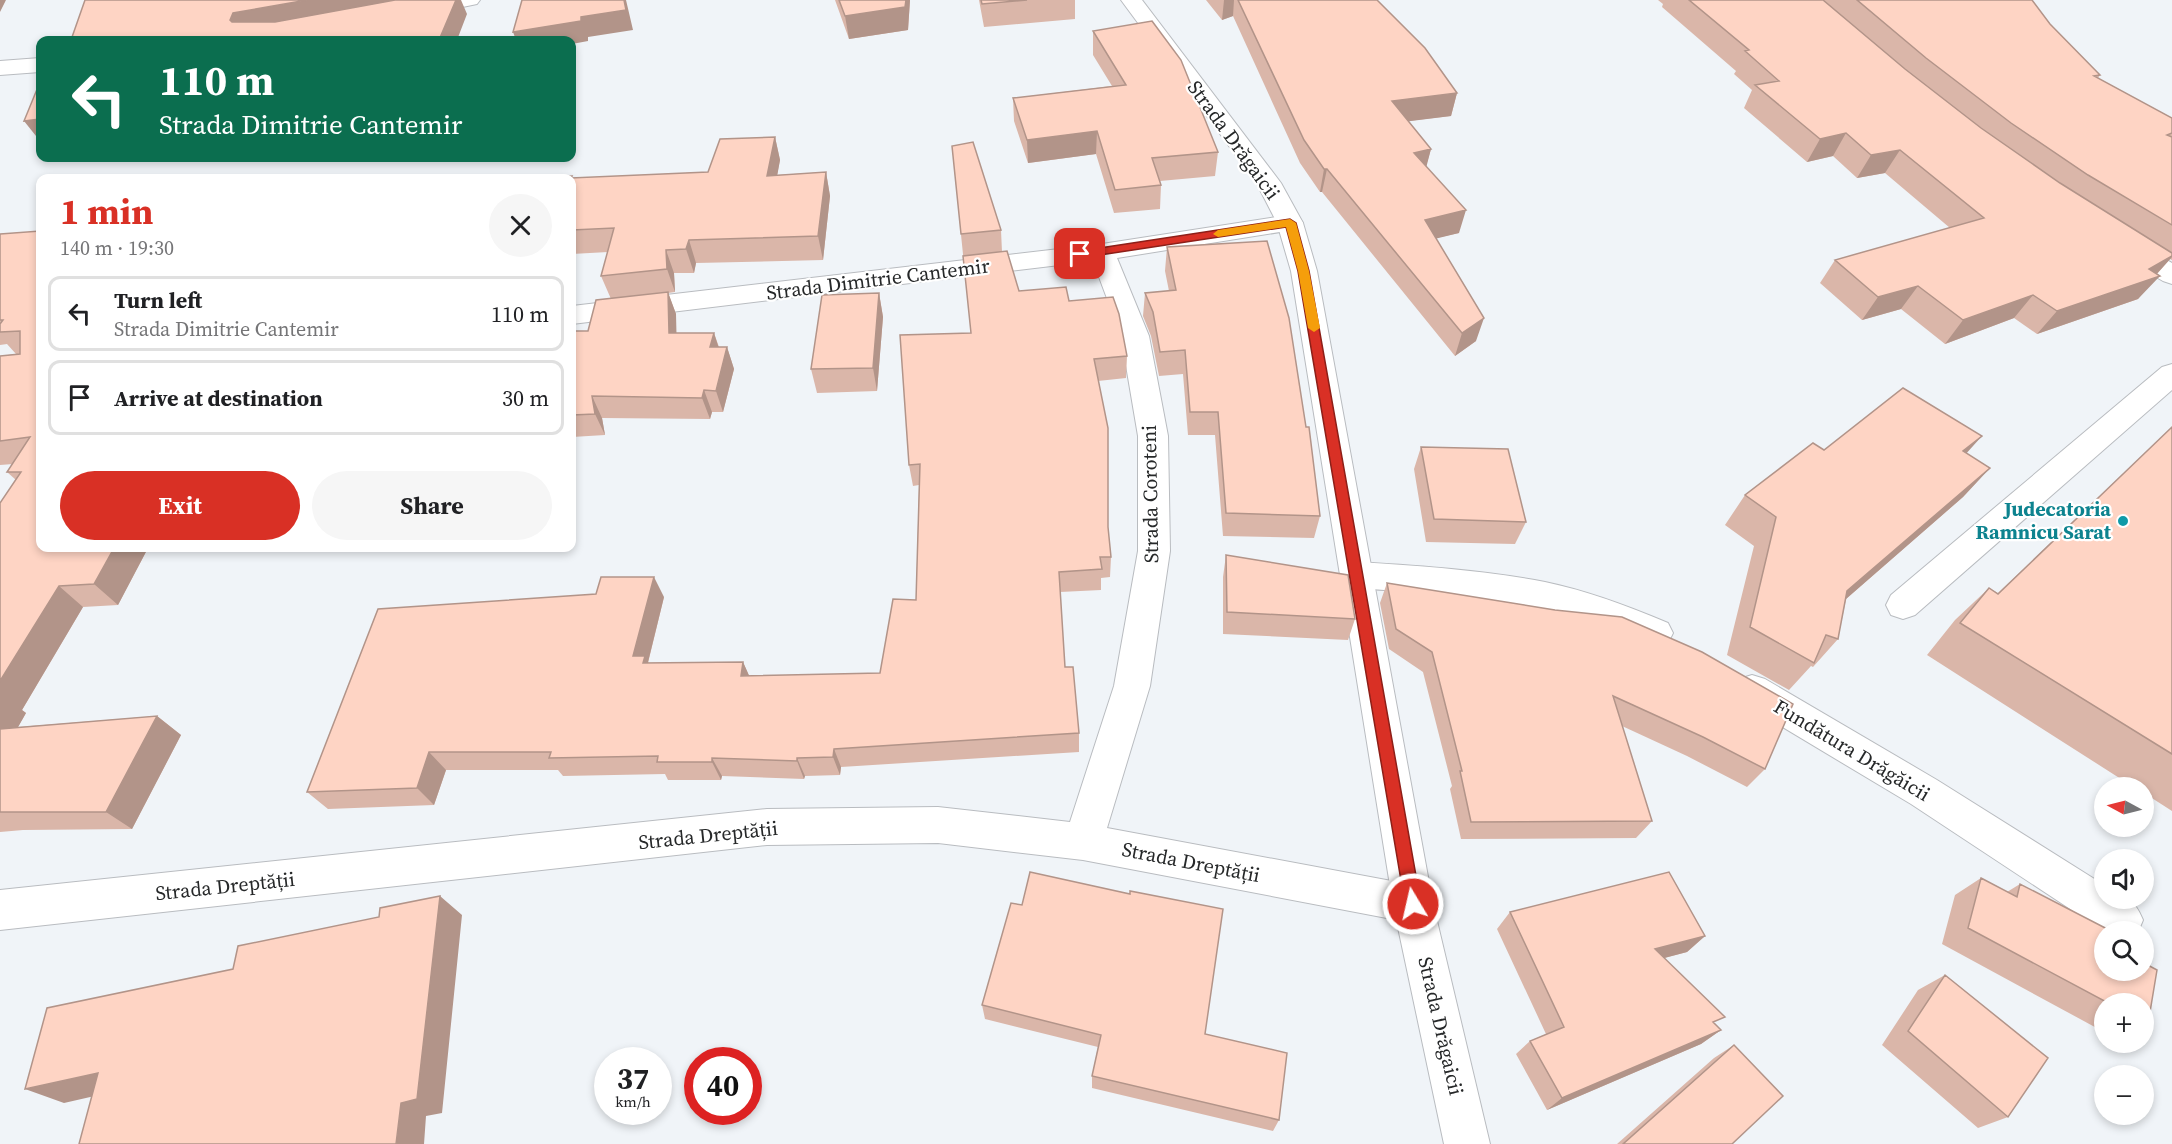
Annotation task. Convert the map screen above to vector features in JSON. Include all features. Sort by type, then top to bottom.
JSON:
[{"type":"street","points":[[398,14],[470,0]]},
{"type":"street","name":"Strada Drăgaicii","points":[[1131,0],[1269,183],[1290,223],[1304,271],[1413,904],[1467,1144]]},
{"type":"street","points":[[0,68],[36,64]]},
{"type":"street","name":"Strada Dimitrie Cantemir","points":[[576,315],[1102,252],[1290,223]]},
{"type":"street","points":[[2107,237],[2172,275]]},
{"type":"street","name":"Strada Coroteni","points":[[1083,842],[1132,686],[1154,551],[1153,436],[1135,336],[1102,252]]},
{"type":"street","points":[[1903,605],[2172,374]]},
{"type":"street","points":[[1357,574],[1490,585],[1586,604],[1654,632],[1680,647]]},
{"type":"street","name":"Fundătura Drăgăicii","points":[[1727,674],[1904,780],[2123,920]]},
{"type":"street","name":"Strada Dreptății","points":[[0,910],[767,827],[938,825],[1083,842],[1413,904]]},
{"type":"building","points":[[85,0],[307,0],[233,13],[230,20],[232,22],[275,22],[395,0],[456,0],[441,36],[72,36]]},
{"type":"building","points":[[522,0],[624,0],[626,10],[581,17],[581,21],[513,32]]},
{"type":"building","points":[[839,0],[906,0],[905,7],[845,16]]},
{"type":"building","points":[[981,0],[1027,0],[982,4]]},
{"type":"building","points":[[1238,0],[1377,0],[1425,48],[1457,93],[1392,101],[1431,149],[1414,153],[1466,210],[1425,220],[1484,318],[1462,333],[1327,169],[1324,169],[1304,140]]},
{"type":"building","points":[[1689,0],[1823,0],[1905,69],[1981,128],[2060,183],[2172,253],[2172,256],[2149,269],[2160,276],[2057,311],[2033,295],[1963,320],[1918,286],[1878,297],[1835,260],[1984,218],[1900,150],[1871,155],[1846,133],[1820,139],[1755,85],[1779,81],[1745,51],[1749,50]]},
{"type":"building","points":[[1857,0],[2032,0],[2050,24],[2100,75],[2094,76],[2172,118],[2172,133],[2167,135],[2172,137],[2172,225],[2088,175],[2011,123],[1926,58]]},
{"type":"building","points":[[1152,21],[1181,60],[1218,152],[1152,158],[1161,185],[1115,190],[1097,131],[1027,140],[1013,98],[1126,85],[1093,31]]},
{"type":"building","points":[[36,92],[36,120],[24,121]]},
{"type":"building","points":[[775,137],[767,176],[826,172],[818,236],[689,240],[686,249],[666,250],[667,269],[601,276],[614,228],[576,230],[576,178],[708,172],[720,139]]},
{"type":"building","points":[[973,142],[1001,230],[961,234],[952,146]]},
{"type":"building","points":[[36,231],[36,552],[112,552],[94,584],[59,586],[0,681],[0,503],[21,472],[7,472],[30,437],[0,441],[0,356],[20,354],[20,331],[0,332],[0,324],[3,320],[0,320],[0,234]]},
{"type":"building","points":[[1267,241],[1289,318],[1306,427],[1309,427],[1320,516],[1226,513],[1218,412],[1190,412],[1185,350],[1160,352],[1153,312],[1145,293],[1176,290],[1167,247]]},
{"type":"building","points":[[1007,251],[1019,291],[1066,287],[1069,301],[1113,297],[1119,314],[1127,356],[1094,359],[1108,428],[1108,527],[1111,557],[1100,557],[1102,569],[1059,572],[1065,667],[1073,667],[1079,733],[834,749],[833,757],[797,758],[797,761],[712,758],[712,762],[657,762],[658,756],[549,758],[551,752],[429,752],[417,788],[307,792],[378,609],[596,594],[601,577],[654,577],[633,656],[645,656],[643,663],[743,662],[741,676],[880,673],[893,599],[916,600],[920,464],[909,465],[900,335],[971,333],[963,256]]},
{"type":"building","points":[[668,292],[669,333],[714,333],[710,347],[727,347],[716,391],[704,390],[702,398],[592,396],[595,414],[576,415],[576,331],[588,331],[596,300]]},
{"type":"building","points":[[879,293],[873,368],[811,369],[822,295]]},
{"type":"building","points":[[1903,388],[1982,436],[1963,451],[1990,468],[1847,591],[1838,639],[1826,635],[1814,663],[1750,627],[1776,517],[1745,495],[1813,443],[1824,450]]},
{"type":"building","name":"Judecatoria Ramnicu Sarat","points":[[2172,427],[2172,754],[1960,623],[1989,588],[1998,594]]},
{"type":"building","points":[[1421,447],[1508,449],[1526,522],[1434,519]]},
{"type":"building","points":[[1226,555],[1348,575],[1355,619],[1227,612]]},
{"type":"building","points":[[1387,583],[1555,610],[1622,617],[1702,652],[1793,704],[1765,769],[1703,737],[1613,696],[1652,821],[1471,822],[1460,771],[1462,771],[1432,652],[1396,629]]},
{"type":"building","points":[[157,716],[106,812],[0,812],[0,729]]},
{"type":"building","points":[[1030,872],[1130,894],[1130,891],[1223,909],[1205,1034],[1287,1053],[1279,1120],[1092,1076],[1101,1035],[982,1005],[1011,903],[1022,905]]},
{"type":"building","points":[[1669,872],[1705,936],[1655,949],[1725,1017],[1713,1022],[1721,1030],[1562,1098],[1530,1041],[1564,1027],[1510,912]]},
{"type":"building","points":[[1981,878],[2017,897],[2020,884],[2094,922],[2094,981],[2154,981],[2154,968],[2157,970],[2153,993],[2094,993],[2094,995],[1968,928]]},
{"type":"building","points":[[440,896],[417,1099],[401,1103],[396,1144],[79,1144],[98,1073],[25,1089],[47,1008],[233,969],[238,946],[379,917],[380,908]]},
{"type":"building","points":[[1945,975],[2048,1058],[2008,1117],[1908,1031]]},
{"type":"building","points":[[1734,1045],[1783,1096],[1732,1144],[1623,1144]]},
{"type":"slow traffic","points":[[1218,234],[1290,223],[1304,271],[1314,328]]},
{"type":"place","name":"Judecatoria Ramnicu Sarat","points":[[2123,521]]},
{"type":"route","points":[[1080,254],[1290,223],[1304,271],[1413,904]]}]
